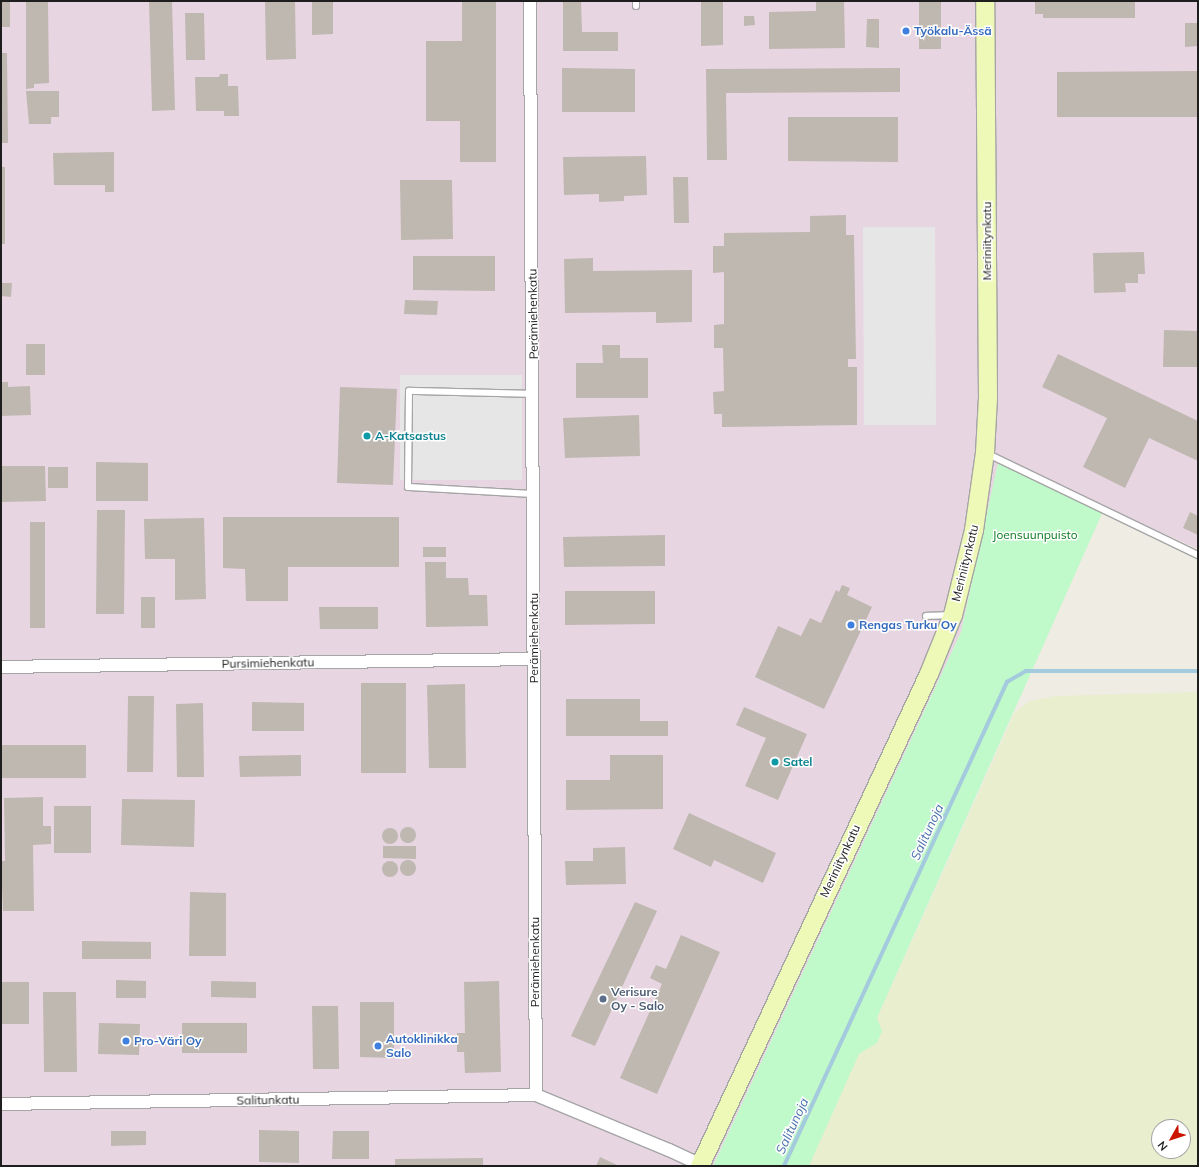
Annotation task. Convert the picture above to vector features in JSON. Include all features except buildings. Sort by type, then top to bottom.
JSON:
[{"type":"main road","name":"Meriniitynkatu","points":[[700,1166],[929,674],[952,615],[974,530],[985,453],[988,398],[985,1]]},
{"type":"street","name":"Perämiehenkatu","points":[[530,1],[534,394],[536,1095]]},
{"type":"street","name":"Pursimiehenkatu","points":[[1,667],[534,659]]},
{"type":"street","points":[[536,1095],[700,1166]]},
{"type":"street","name":"Salitunkatu","points":[[1,1104],[536,1095]]},
{"type":"lane","points":[[534,394],[409,391],[408,487],[534,494]]},
{"type":"lane","points":[[985,453],[1198,555]]},
{"type":"lane","points":[[926,616],[952,615]]},
{"type":"shaded area","points":[[1,1],[1198,1],[1198,549],[999,459],[961,632],[713,1166],[1,1166]]},
{"type":"shaded area","points":[[863,227],[935,227],[936,425],[864,425]]},
{"type":"shaded area","points":[[400,375],[522,375],[522,480],[400,480]]},
{"type":"green space","name":"Joensuunpuisto","points":[[999,458],[1105,507],[877,1018],[882,1031],[877,1043],[859,1054],[809,1166],[713,1166],[961,632]]},
{"type":"green space","points":[[1198,692],[1198,1166],[809,1166],[859,1054],[877,1043],[882,1031],[877,1019],[1015,712],[1030,701],[1056,696]]},
{"type":"waterway","name":"Salitunoja","points":[[784,1166],[1007,682],[1026,671],[1198,671]]},
{"type":"place","name":"Työkalu-Ässä","points":[[906,31]]},
{"type":"place","name":"A-Katsastus","points":[[367,436]]},
{"type":"place","name":"Rengas Turku Oy","points":[[851,625]]},
{"type":"place","name":"Satel","points":[[775,762]]},
{"type":"place","name":"Verisure Oy - Salo","points":[[603,999]]},
{"type":"place","name":"Pro-Väri Oy","points":[[126,1041]]},
{"type":"place","name":"Autoklinikka Salo","points":[[378,1046]]}]
